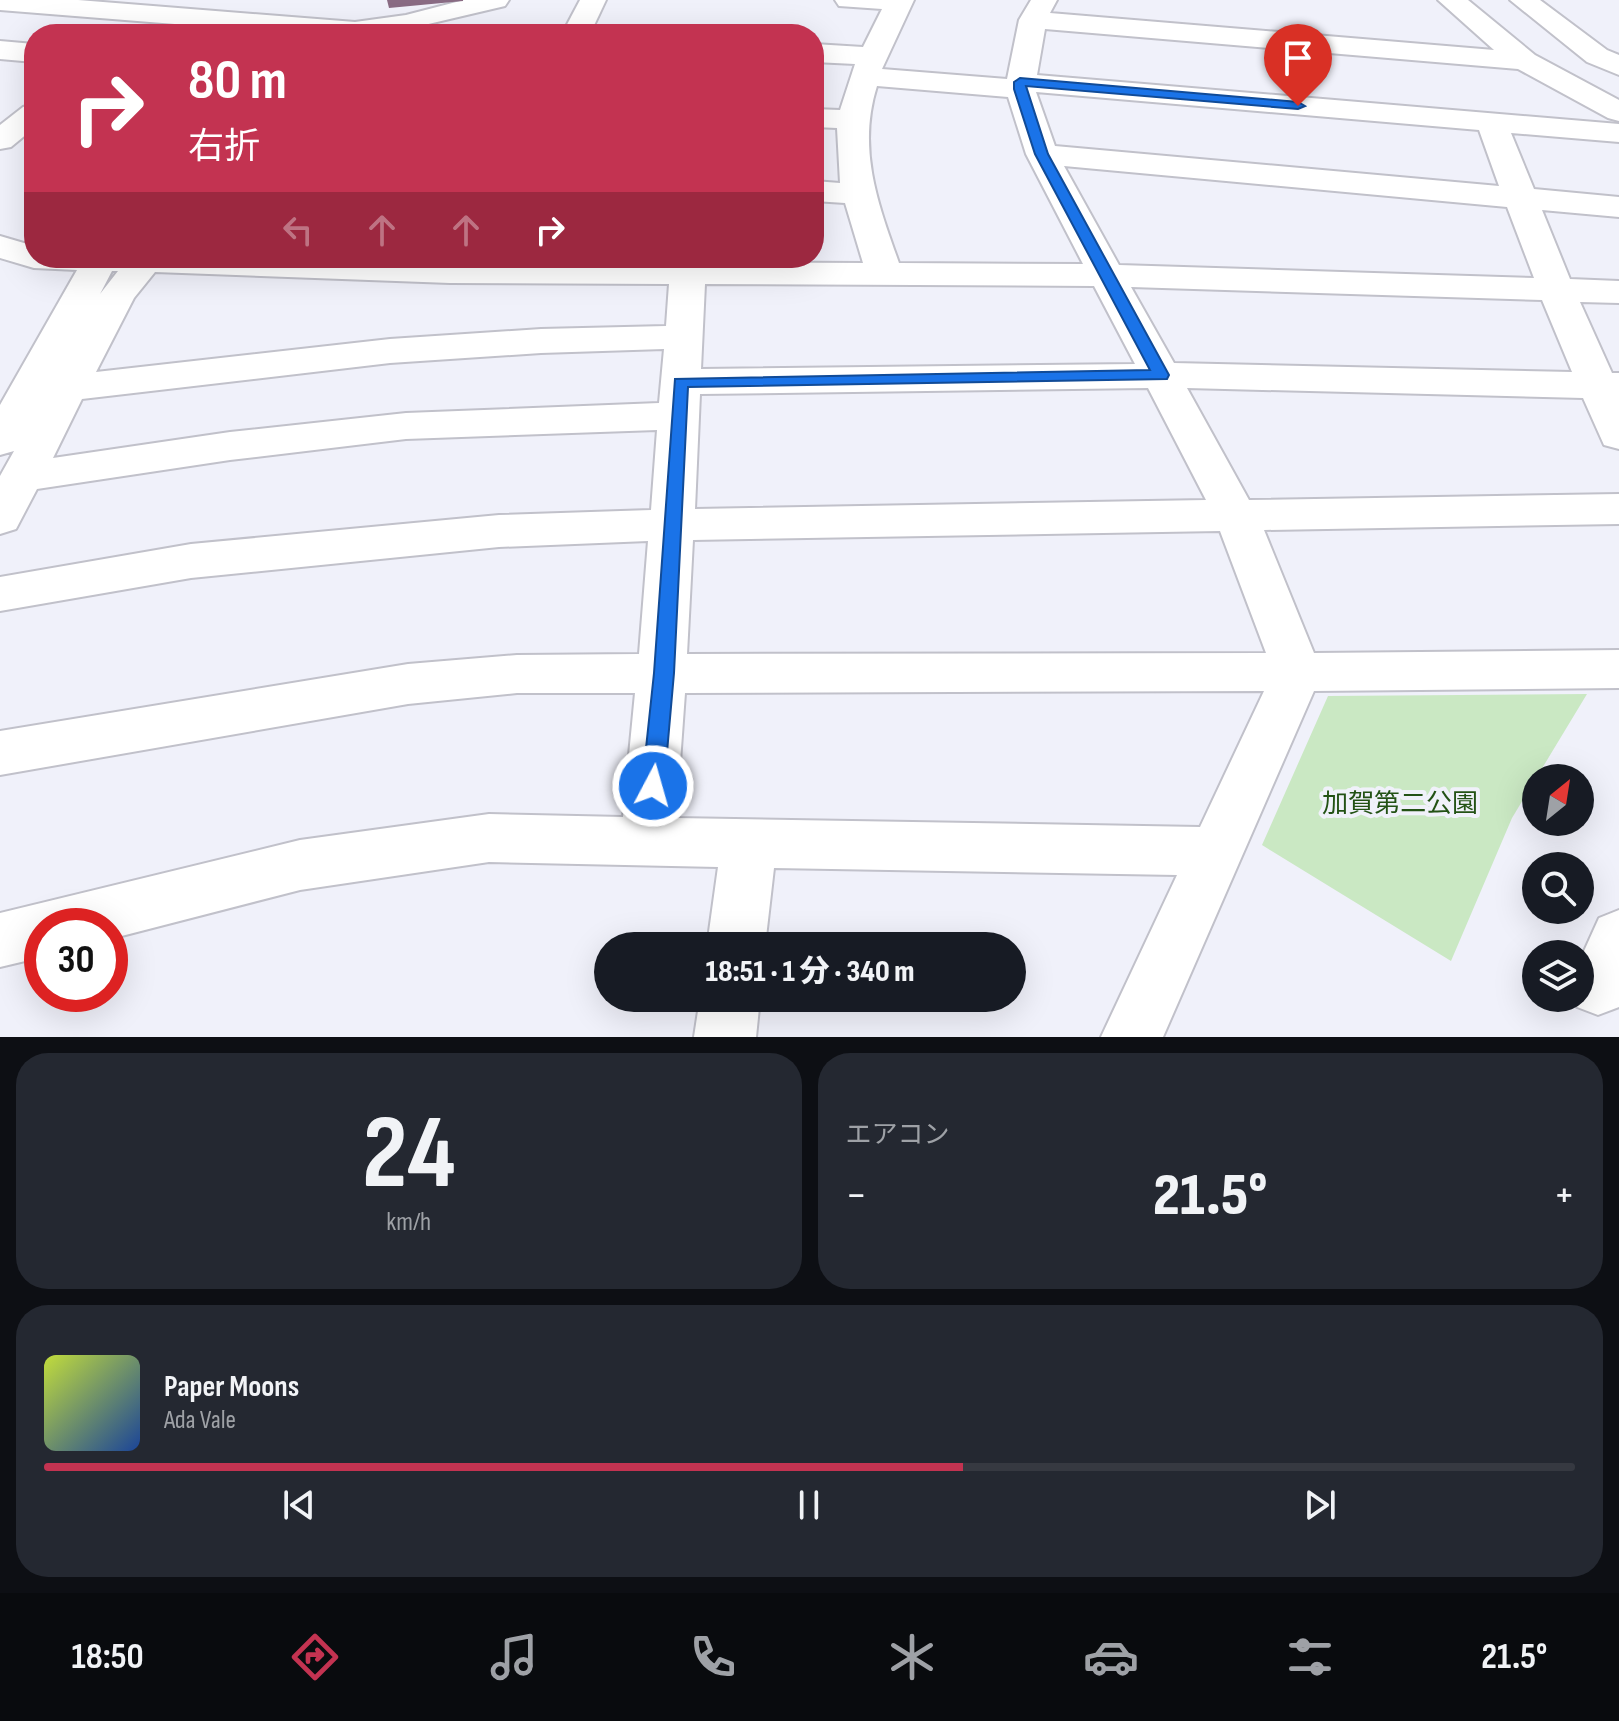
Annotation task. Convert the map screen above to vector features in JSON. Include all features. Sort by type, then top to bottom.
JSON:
[{"type":"street","points":[[284,24],[305,0]]},
{"type":"street","points":[[331,24],[350,0]]},
{"type":"street","points":[[581,24],[593,0]]},
{"type":"street","points":[[848,0],[900,1],[869,66],[854,120],[852,153],[860,194],[884,273]]},
{"type":"street","points":[[1451,0],[1525,61],[1619,112]]},
{"type":"street","points":[[1523,0],[1597,56],[1619,66]]},
{"type":"street","points":[[0,2],[76,4],[242,24]]},
{"type":"street","points":[[399,24],[484,2]]},
{"type":"street","points":[[463,24],[484,2]]},
{"type":"street","points":[[1132,1037],[1298,672],[1235,514],[1042,154],[1020,85],[1039,10],[1320,76],[1491,122],[1619,133]]},
{"type":"street","points":[[146,24],[157,15]]},
{"type":"street","points":[[0,50],[24,52]]},
{"type":"street","points":[[824,55],[869,66],[1020,85],[1320,76],[1525,61]]},
{"type":"street","points":[[0,105],[24,109]]},
{"type":"street","points":[[824,118],[854,120]]},
{"type":"street","points":[[0,140],[24,120]]},
{"type":"street","points":[[1491,122],[1555,287],[1608,386],[1619,435]]},
{"type":"street","points":[[1042,154],[1619,207]]},
{"type":"street","points":[[824,192],[860,194]]},
{"type":"street","points":[[0,247],[24,254]]},
{"type":"street","points":[[0,441],[95,268]]},
{"type":"street","points":[[0,518],[117,295],[139,268]]},
{"type":"street","points":[[541,268],[688,273],[1107,275],[1555,287],[1619,292]]},
{"type":"street","points":[[647,843],[664,673],[670,525],[688,273]]},
{"type":"street","points":[[68,388],[390,351],[541,341],[684,337]]},
{"type":"street","points":[[21,477],[230,446],[679,399],[1161,375],[1608,386]]},
{"type":"street","points":[[0,594],[191,561],[499,531],[670,525],[1619,509]]},
{"type":"street","points":[[0,753],[408,684],[517,674],[1619,669]]},
{"type":"street","points":[[128,908],[300,865],[489,838],[1214,851]]},
{"type":"street","points":[[738,932],[749,844]]},
{"type":"street","points":[[0,940],[24,934]]},
{"type":"street","points":[[725,1037],[728,1012]]},
{"type":"green space","name":"加賀第二公園","points":[[1587,694],[1545,764],[1522,764],[1522,801],[1512,818],[1451,961],[1262,845],[1328,696]]},
{"type":"route","points":[[653,786],[664,673],[680,382],[1161,375],[1042,154],[1020,82],[1298,106]]}]
